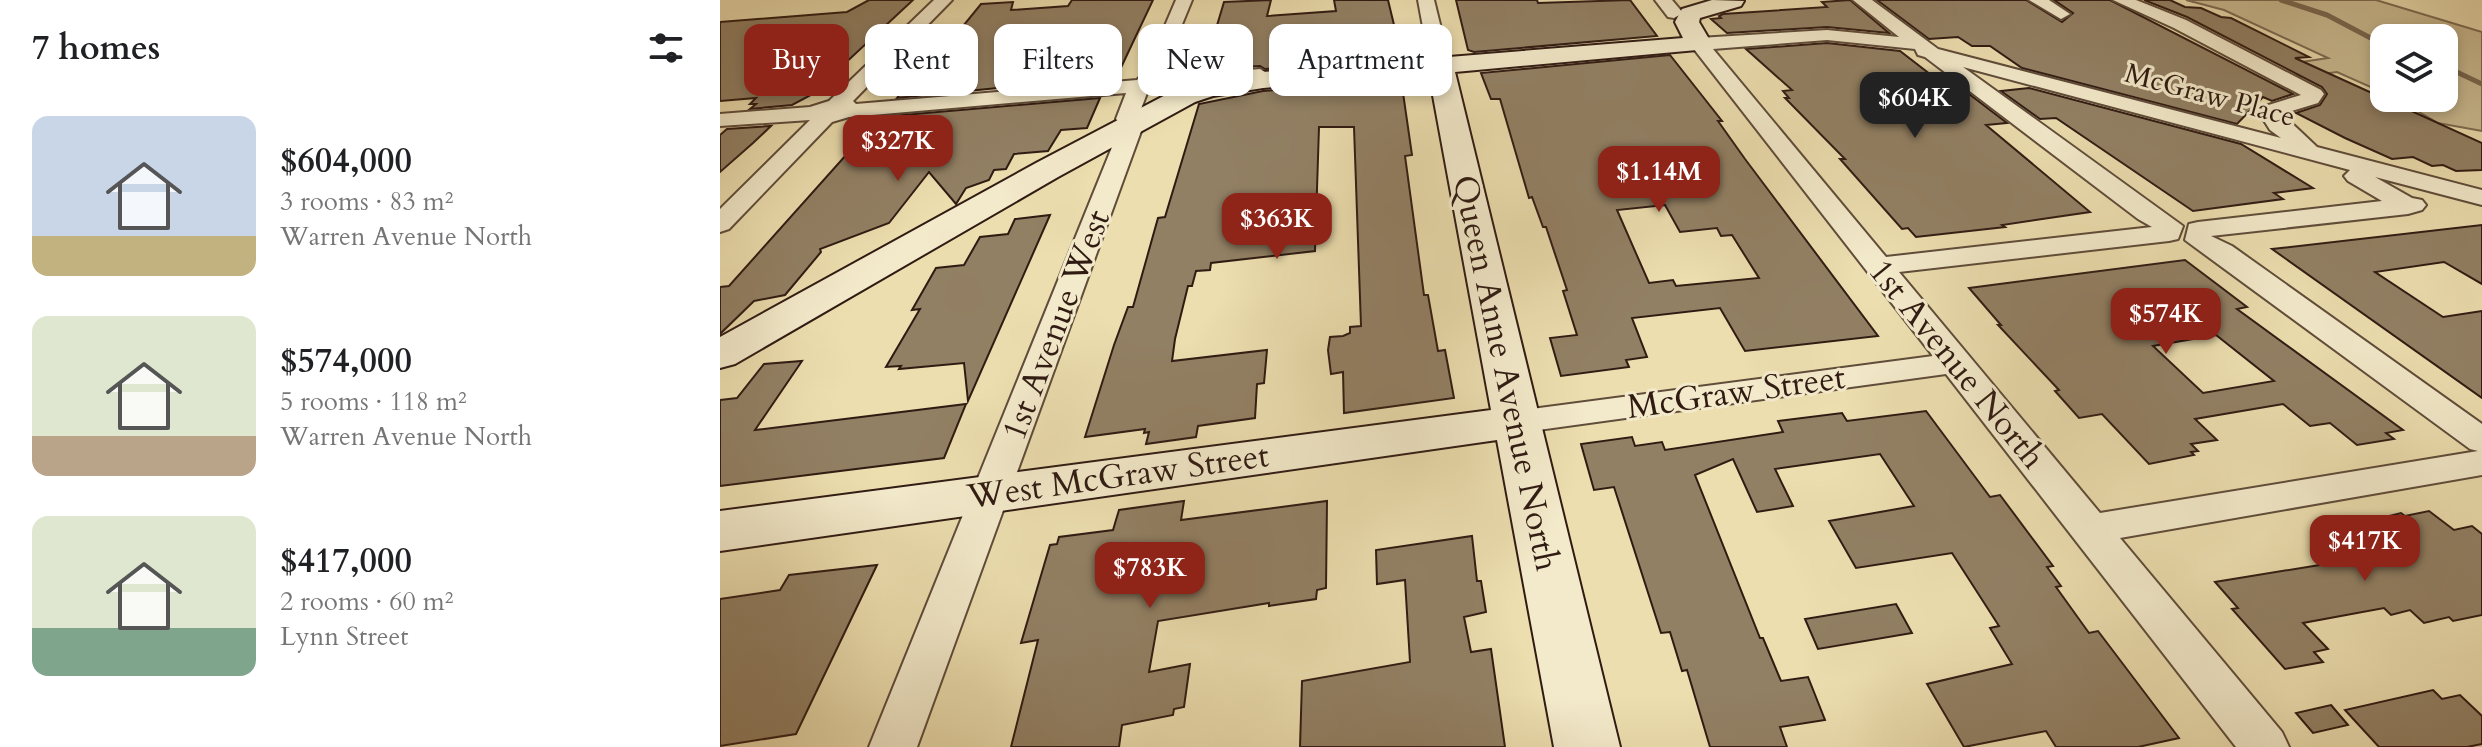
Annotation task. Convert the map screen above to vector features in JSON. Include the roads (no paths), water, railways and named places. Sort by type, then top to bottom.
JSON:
[{"type":"main road","points":[[1606,52],[1671,39],[1677,35],[1668,7],[1749,0]]},
{"type":"main road","points":[[1452,64],[1699,44],[1687,22],[1690,14],[1733,1]]},
{"type":"main road","points":[[720,355],[1161,107],[1208,88],[1269,81]]},
{"type":"main road","name":"Queen Anne Avenue North","points":[[1447,96],[1587,747]]},
{"type":"main road","name":"West McGraw Street","points":[[720,531],[1517,422]]},
{"type":"street","points":[[720,224],[944,0]]},
{"type":"street","name":"1st Avenue West","points":[[1174,24],[1184,0]]},
{"type":"street","name":"Queen Anne Avenue North","points":[[1426,0],[1431,24]]},
{"type":"street","points":[[1861,0],[2147,214],[2222,252],[2482,441]]},
{"type":"street","points":[[2037,0],[2061,14]]},
{"type":"street","points":[[2121,0],[2167,17],[2314,94],[2311,99],[2269,111],[2278,125],[2314,153],[2408,206]]},
{"type":"street","points":[[1699,44],[1818,35],[1921,47]]},
{"type":"street","name":"1st Avenue North","points":[[1699,44],[2265,747]]},
{"type":"street","name":"McGraw Place","points":[[1921,47],[2481,197]]},
{"type":"street","points":[[720,120],[1138,88]]},
{"type":"street","name":"1st Avenue West","points":[[893,747],[1133,123],[1127,119],[1138,90]]},
{"type":"street","points":[[1879,266],[2481,197]]},
{"type":"street","name":"McGraw Street","points":[[1517,422],[1956,363]]},
{"type":"street","points":[[2090,529],[2482,463]]},
{"type":"waterway","points":[[2281,0],[2327,15],[2370,38]]},
{"type":"waterway","points":[[2458,73],[2482,84]]}]
